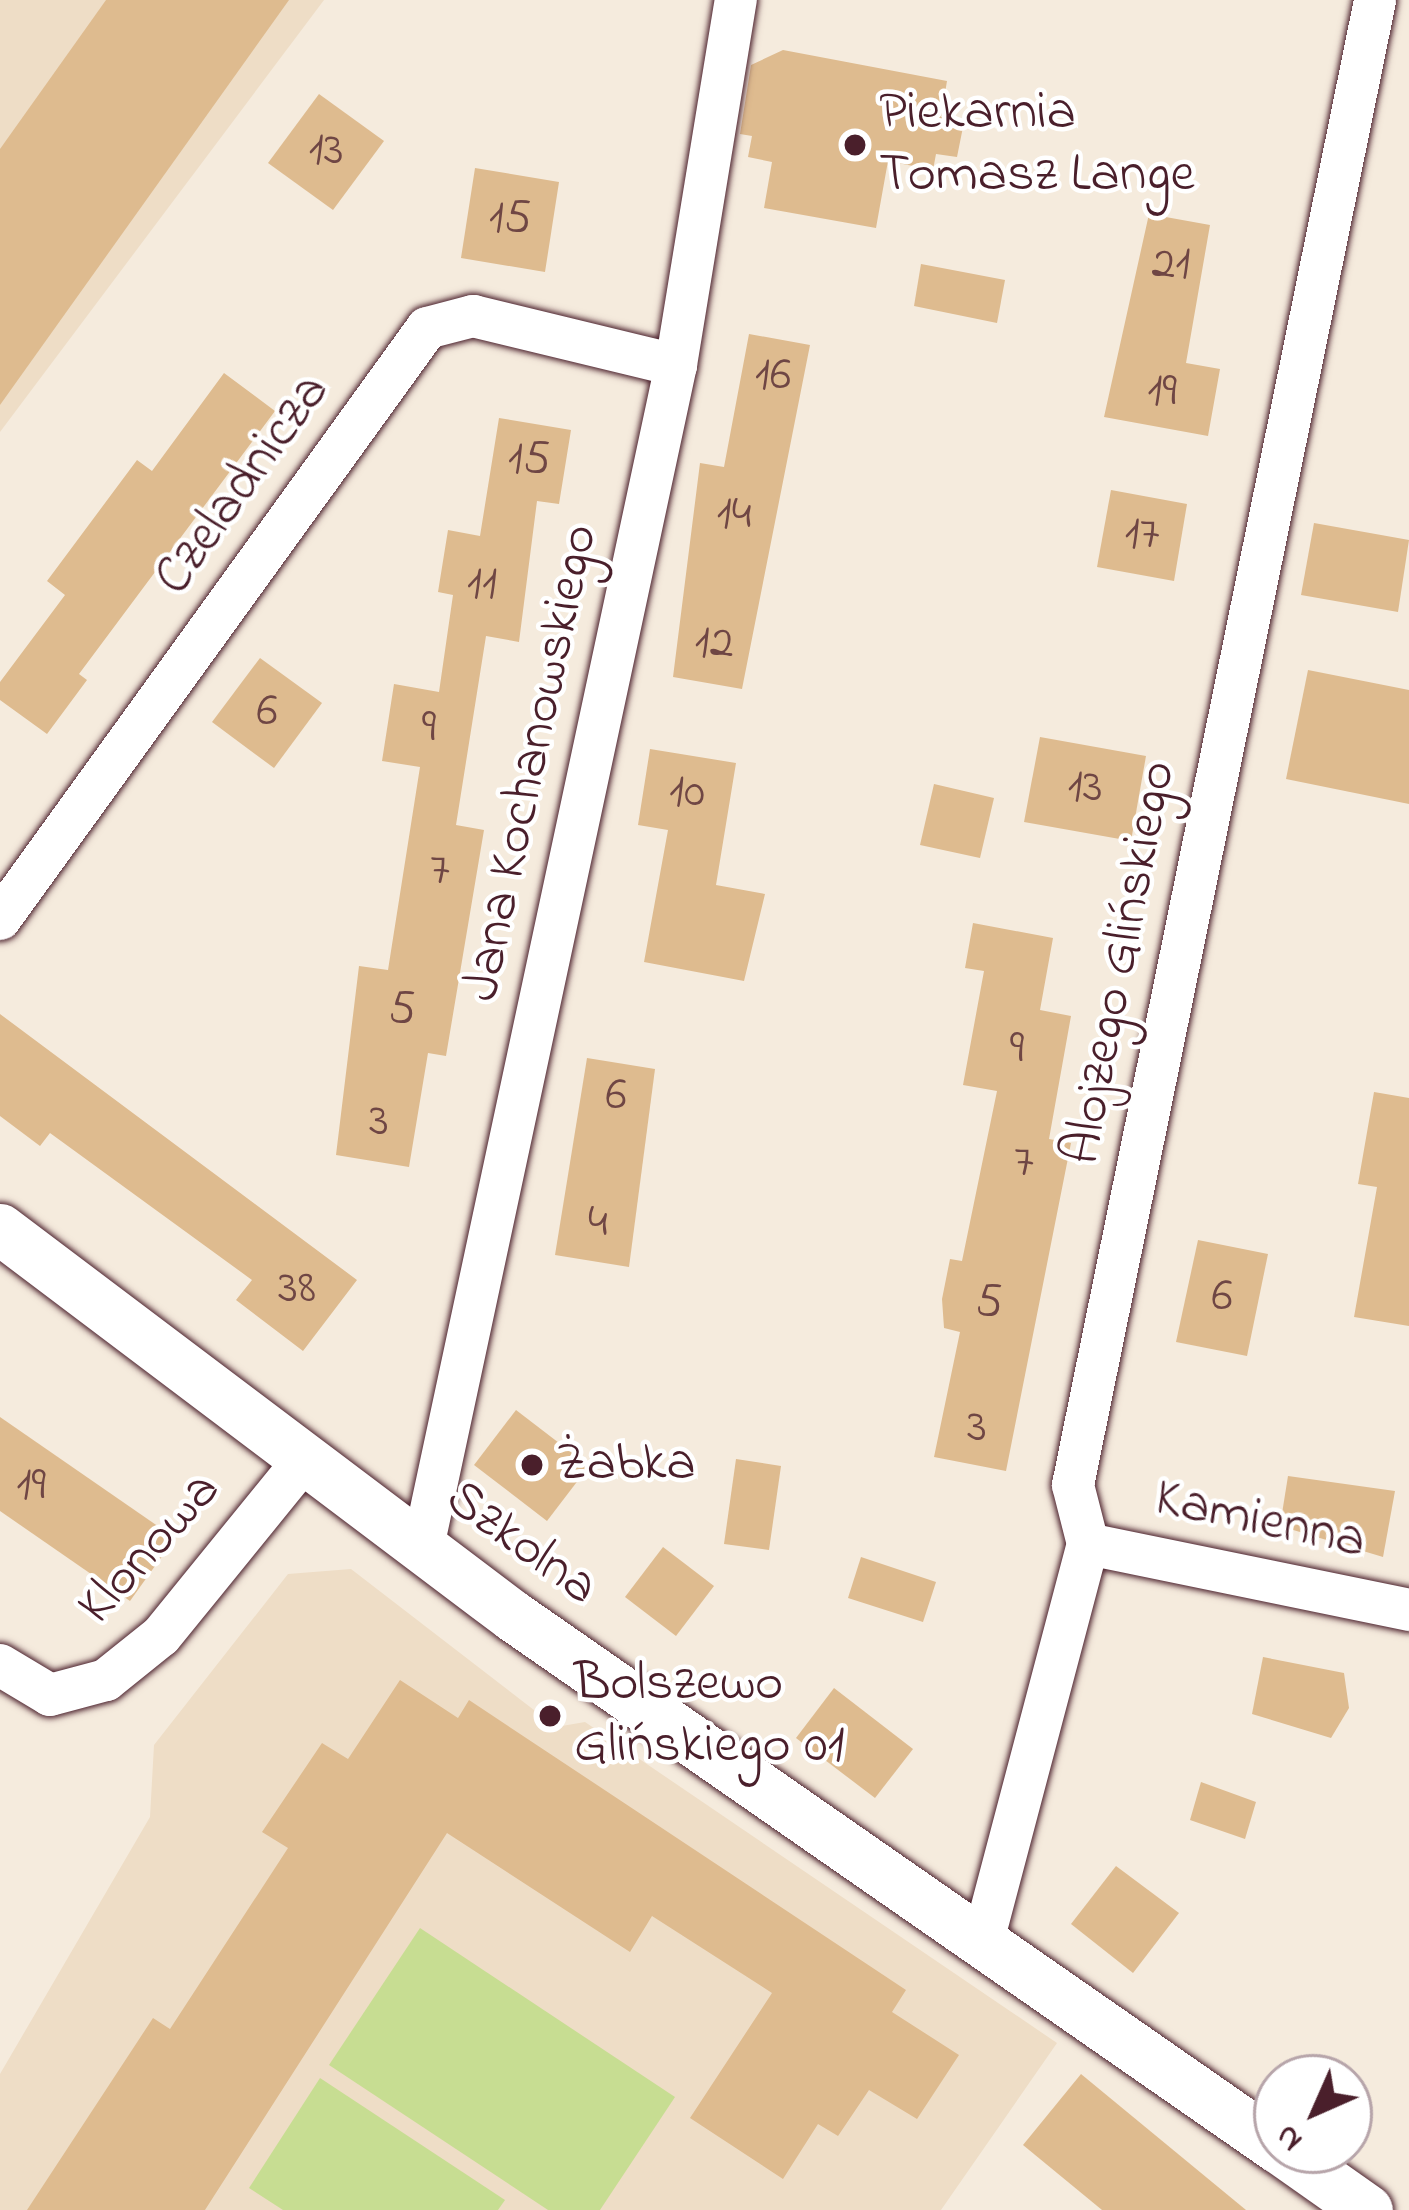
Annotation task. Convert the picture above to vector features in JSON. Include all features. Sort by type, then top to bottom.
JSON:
[{"type":"street","name":"Jana Kochanowskiego","points":[[423,1547],[676,365],[736,0]]},
{"type":"street","name":"Alojzego Glińskiego","points":[[983,1941],[1088,1544],[1073,1485],[1375,0]]},
{"type":"street","name":"Czeladnicza","points":[[0,919],[427,328],[473,316],[676,365]]},
{"type":"street","name":"Szkolna","points":[[0,1229],[423,1547],[1253,2130]]},
{"type":"street","name":"Klonowa","points":[[0,1666],[50,1695],[106,1680],[160,1636],[304,1460]]},
{"type":"street","name":"Kamienna","points":[[1088,1544],[1409,1610]]},
{"type":"street","name":"Szkolna","points":[[1316,2174],[1367,2210]]},
{"type":"shaded area","points":[[0,0],[324,0],[0,432]]},
{"type":"shaded area","points":[[351,1569],[556,1727],[585,1722],[1057,2043],[941,2210],[0,2210],[0,2074],[150,1817],[154,1745],[288,1574]]},
{"type":"green space","points":[[420,1928],[675,2097],[600,2210],[548,2210],[329,2065]]},
{"type":"green space","points":[[320,2078],[505,2200],[498,2210],[283,2210],[249,2188]]},
{"type":"building","points":[[106,0],[289,0],[0,405],[0,149]]},
{"type":"building","name":"Piekarnia Tomasz Lange","points":[[783,50],[947,81],[941,117],[964,122],[957,157],[936,154],[933,170],[888,161],[876,228],[764,208],[772,162],[748,157],[752,136],[740,134],[751,65]]},
{"type":"building","points":[[319,94],[384,141],[333,210],[268,163]]},
{"type":"building","points":[[475,168],[559,182],[545,272],[461,258]]},
{"type":"building","points":[[1149,214],[1210,225],[1186,363],[1220,369],[1208,436],[1104,417]]},
{"type":"building","points":[[921,264],[1005,280],[997,323],[914,306]]},
{"type":"building","points":[[749,334],[810,345],[742,689],[673,677],[700,463],[724,467]]},
{"type":"building","points":[[224,373],[275,411],[79,674],[87,680],[47,734],[0,700],[0,682],[65,595],[47,581],[137,460],[152,471]]},
{"type":"building","points":[[499,418],[571,430],[559,504],[537,501],[519,642],[486,636],[456,825],[484,830],[446,1056],[428,1053],[409,1167],[336,1155],[359,966],[388,970],[420,767],[382,761],[394,684],[439,692],[453,595],[438,592],[448,530],[480,536]]},
{"type":"building","points":[[1111,490],[1187,504],[1174,581],[1097,567]]},
{"type":"building","points":[[1314,523],[1409,540],[1398,612],[1301,595]]},
{"type":"building","points":[[260,658],[322,703],[274,768],[212,722]]},
{"type":"building","points":[[1308,670],[1409,690],[1409,804],[1286,779]]},
{"type":"building","points":[[1040,737],[1146,756],[1131,841],[1024,822]]},
{"type":"building","points":[[650,749],[736,763],[716,885],[765,894],[744,981],[644,962],[668,830],[638,825]]},
{"type":"building","points":[[934,784],[994,798],[980,858],[920,845]]},
{"type":"building","points":[[973,923],[1053,938],[1040,1010],[1071,1016],[1049,1139],[1071,1143],[1006,1471],[934,1457],[960,1332],[944,1328],[942,1299],[950,1259],[962,1261],[997,1091],[963,1085],[984,971],[965,968]]},
{"type":"building","points":[[0,1014],[357,1280],[303,1351],[236,1300],[252,1280],[50,1133],[40,1146],[0,1116]]},
{"type":"building","points":[[587,1058],[655,1069],[629,1267],[555,1255]]},
{"type":"building","points":[[1374,1092],[1409,1098],[1409,1326],[1354,1317],[1377,1187],[1358,1184]]},
{"type":"building","points":[[1198,1240],[1268,1254],[1247,1356],[1176,1342]]},
{"type":"building","name":"Żabka","points":[[516,1410],[589,1466],[547,1521],[474,1465]]},
{"type":"building","points":[[0,1417],[175,1538],[130,1601],[0,1511]]},
{"type":"building","points":[[736,1459],[781,1466],[769,1550],[724,1544]]},
{"type":"building","points":[[1288,1476],[1395,1491],[1383,1557],[1280,1526]]},
{"type":"building","points":[[663,1547],[714,1586],[676,1636],[625,1597]]},
{"type":"building","points":[[861,1557],[936,1582],[923,1622],[848,1598]]},
{"type":"building","points":[[1263,1657],[1344,1673],[1349,1708],[1331,1738],[1252,1714]]},
{"type":"building","points":[[400,1680],[458,1718],[469,1700],[906,1990],[892,2012],[959,2055],[917,2119],[869,2090],[838,2136],[818,2124],[783,2179],[690,2118],[772,1993],[652,1916],[630,1952],[447,1833],[205,2210],[27,2210],[153,2018],[170,2029],[288,1848],[262,1832],[322,1743],[348,1759]]},
{"type":"building","points":[[834,1688],[913,1749],[875,1798],[796,1738]]},
{"type":"building","points":[[1201,1782],[1256,1802],[1245,1839],[1190,1820]]},
{"type":"building","points":[[1116,1866],[1179,1913],[1133,1973],[1071,1924]]},
{"type":"building","points":[[1081,2074],[1246,2210],[1102,2210],[1023,2145]]},
{"type":"place","name":"Piekarnia Tomasz Lange","points":[[855,145]]},
{"type":"place","name":"Żabka","points":[[532,1465]]},
{"type":"place","name":"Bolszewo Glińskiego 01","points":[[550,1716]]}]
